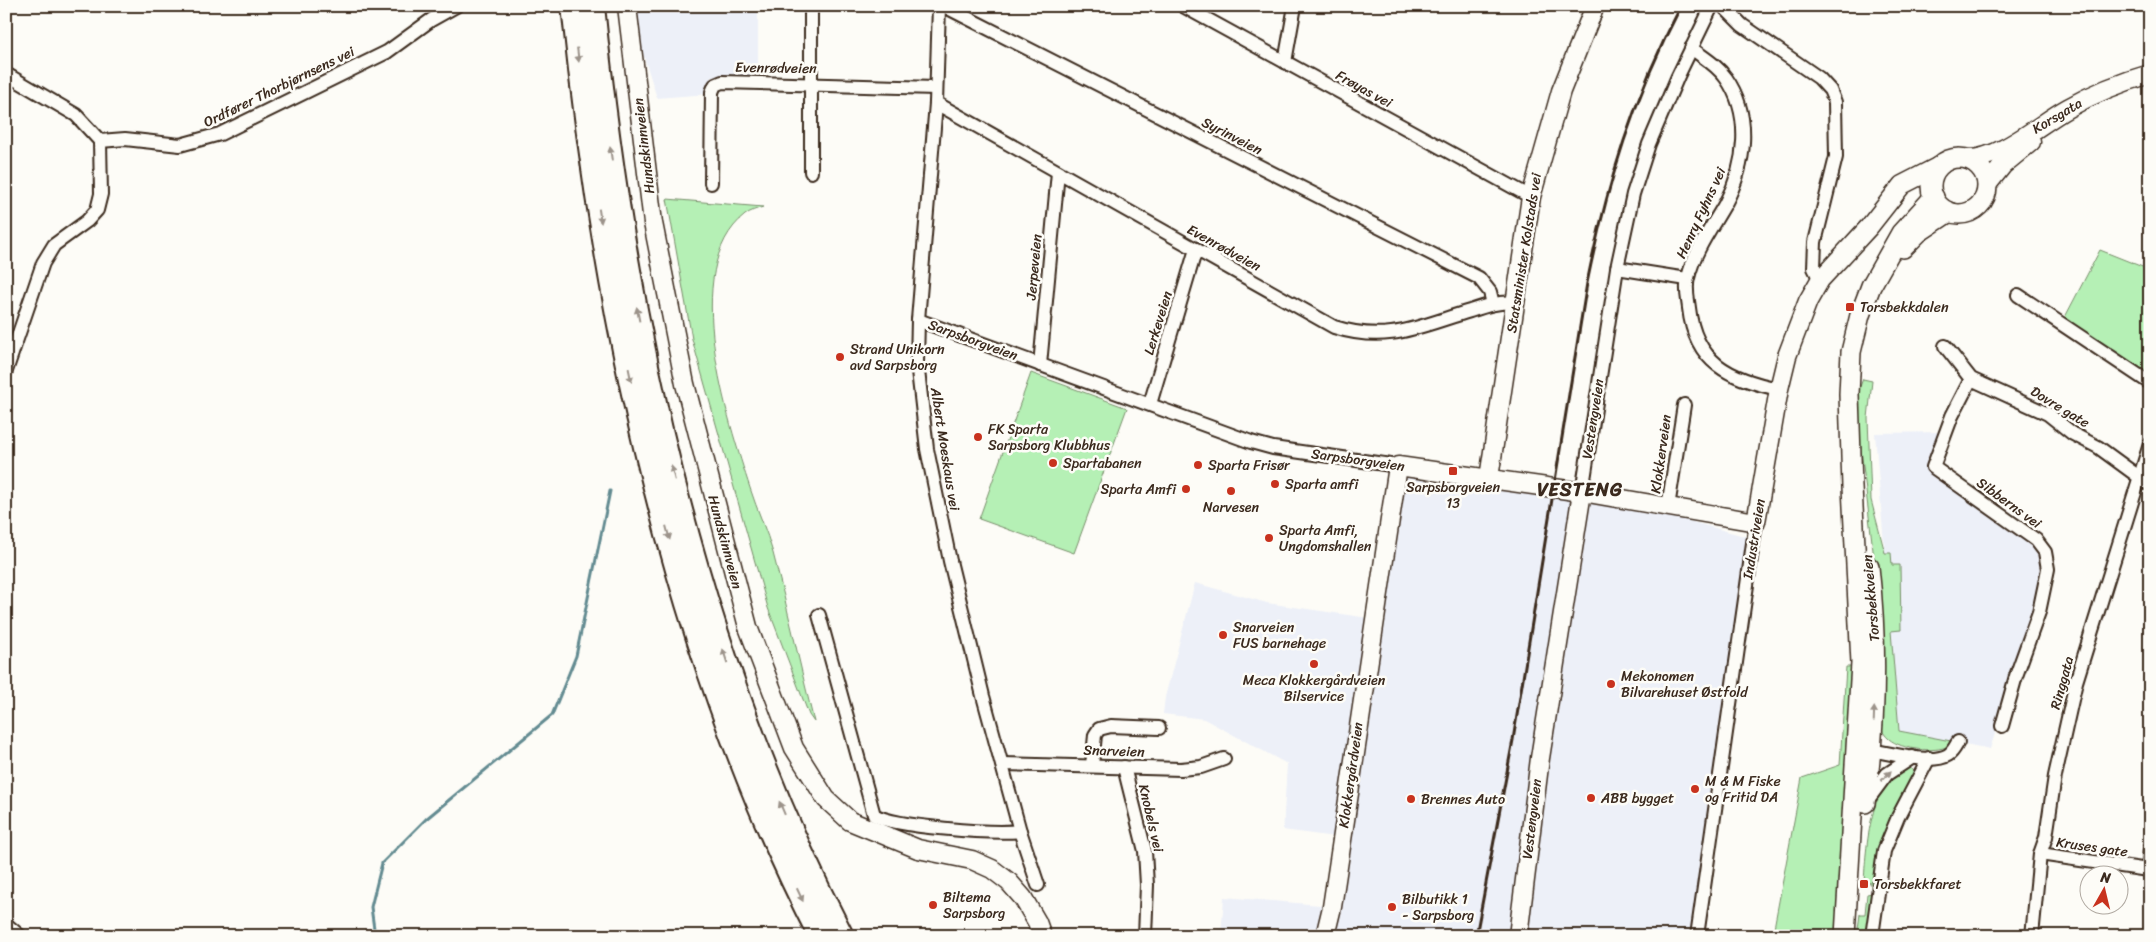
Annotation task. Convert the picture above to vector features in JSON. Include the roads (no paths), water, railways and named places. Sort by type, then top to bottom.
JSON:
[{"type":"highway","points":[[573,6],[588,133],[607,256],[628,366],[660,505],[691,611],[728,722],[781,854],[820,936]]},
{"type":"highway","points":[[593,6],[609,141],[627,257],[650,371],[680,502],[707,598],[740,700],[782,809],[842,936]]},
{"type":"highway","points":[[823,898],[854,936]]},
{"type":"main road","points":[[1958,158],[1967,159],[1981,169],[1987,185],[1986,194],[1975,208],[1967,212],[1949,212],[1933,196],[1932,179],[1941,165],[1958,158]]},
{"type":"main road","name":"Torsbekkveien","points":[[1847,936],[1853,915],[1866,803],[1849,394],[1851,352],[1864,300],[1880,269],[1901,233],[1933,196]]},
{"type":"main road","name":"Torsbekkveien","points":[[1880,269],[1918,232],[1949,212]]},
{"type":"main road","name":"Torsbekkveien","points":[[1847,936],[1865,749]]},
{"type":"street","name":"Ordfører Thorbjørnsens vei","points":[[100,140],[125,139],[180,145],[220,134],[386,52],[431,20],[456,6]]},
{"type":"street","name":"Hundskinnveien","points":[[627,6],[657,242],[685,384],[748,627],[794,748],[826,799],[850,821],[918,849],[972,860],[1000,874],[1023,898],[1037,922],[1042,936]]},
{"type":"street","points":[[810,6],[811,172]]},
{"type":"street","name":"Albert Moeskaus vei","points":[[939,6],[936,103],[918,320],[917,362],[927,448],[950,561],[1020,831],[1038,885]]},
{"type":"street","name":"Syrinveien","points":[[944,6],[1478,278],[1490,292],[1493,304]]},
{"type":"street","name":"Frøyas vei","points":[[1183,6],[1531,197]]},
{"type":"street","points":[[1285,62],[1295,6]]},
{"type":"street","name":"Statsminister Kolstads vei","points":[[1489,478],[1531,197],[1561,91],[1596,6]]},
{"type":"street","name":"Vestengveien","points":[[1518,936],[1540,758],[1617,268],[1633,194],[1650,144],[1691,48],[1712,6]]},
{"type":"street","points":[[1723,6],[1742,25],[1819,78],[1830,90],[1835,102],[1836,157],[1815,242],[1814,268],[1820,280]]},
{"type":"street","name":"Henry Fyhns vei","points":[[1691,48],[1714,65],[1725,76],[1734,91],[1740,106],[1743,141],[1736,180],[1699,250],[1687,279],[1690,318],[1694,333],[1706,353],[1733,377],[1750,383],[1779,389]]},
{"type":"street","points":[[6,74],[76,114],[100,140],[101,194],[97,210],[87,221],[54,245],[43,263],[6,372]]},
{"type":"street","name":"Korsgata","points":[[1967,159],[1978,160],[2002,149],[2068,108],[2107,89],[2150,74]]},
{"type":"street","name":"Evenrødveien","points":[[711,183],[712,92],[715,85],[722,82],[936,88]]},
{"type":"street","name":"Korsgata","points":[[1987,185],[2003,165],[2054,126],[2099,101],[2150,82]]},
{"type":"street","name":"Evenrødveien","points":[[936,103],[1334,327],[1356,334],[1376,336],[1395,333],[1493,304],[1516,303]]},
{"type":"street","name":"Industriveien","points":[[1697,936],[1756,522],[1779,389],[1799,319],[1820,280],[1869,227],[1893,194],[1902,185],[1941,165]]},
{"type":"street","name":"Jerpeveien","points":[[1040,364],[1058,172]]},
{"type":"street","points":[[1907,183],[1918,186],[1933,196]]},
{"type":"street","name":"Lerkeveien","points":[[1150,404],[1196,250]]},
{"type":"street","points":[[1617,268],[1687,279]]},
{"type":"street","points":[[2018,295],[2150,383]]},
{"type":"street","name":"Sarpsborgveien","points":[[918,320],[1273,448],[1582,492],[1756,522]]},
{"type":"street","name":"Dovre gate","points":[[1945,346],[1971,378],[2048,414],[2073,434],[2098,447],[2150,485]]},
{"type":"street","name":"Sibberns vei","points":[[1971,378],[1952,416],[1933,467],[2036,540],[2045,552],[2048,569],[2039,612],[2016,676],[2002,726]]},
{"type":"street","name":"Klokkerveien","points":[[1668,507],[1684,405]]},
{"type":"street","name":"Ringgata","points":[[2032,936],[2040,854],[2046,837],[2055,776],[2076,682],[2150,444]]},
{"type":"street","name":"Klokkergårdveien","points":[[1325,936],[1332,906],[1398,466]]},
{"type":"street","points":[[820,615],[874,815],[886,820],[940,827],[1000,833],[1020,831]]},
{"type":"street","points":[[1092,765],[1095,735],[1099,729],[1111,726],[1158,728]]},
{"type":"street","points":[[1865,749],[1929,758],[1949,754],[1958,742]]},
{"type":"street","name":"Torsbekkveien","points":[[1866,803],[1887,774],[1913,757]]},
{"type":"street","points":[[1872,936],[1884,851],[1898,817],[1929,758]]},
{"type":"street","name":"Snarveien","points":[[1002,764],[1092,765],[1181,769],[1201,767],[1224,759]]},
{"type":"street","name":"Knobels vei","points":[[1124,766],[1145,851],[1147,886],[1145,936]]},
{"type":"street","points":[[897,841],[960,847],[996,858],[1015,872],[1033,892],[1042,909],[1051,936]]},
{"type":"street","name":"Kruses gate","points":[[2040,854],[2149,872],[2150,849]]},
{"type":"street","points":[[6,924],[20,936]]},
{"type":"waterway","points":[[375,936],[371,907],[382,863],[426,819],[552,715],[576,656],[610,491]]},
{"type":"railway","points":[[1476,936],[1513,740],[1587,283],[1595,246],[1613,176],[1636,107],[1649,73],[1681,6]]},
{"type":"place","name":"Torsbekkdalen","points":[[1850,307]]},
{"type":"place","name":"Strand Unikorn avd Sarpsborg","points":[[840,357]]},
{"type":"place","name":"FK Sparta Sarpsborg Klubbhus","points":[[978,437]]},
{"type":"place","name":"Spartabanen","points":[[1053,463]]},
{"type":"place","name":"Sparta Frisør","points":[[1198,465]]},
{"type":"place","name":"Sarpsborgveien 13","points":[[1453,471]]},
{"type":"place","name":"Sparta amfi","points":[[1275,484]]},
{"type":"place","name":"Sparta Amfi","points":[[1186,489]]},
{"type":"place","name":"Narvesen","points":[[1231,491]]},
{"type":"place","name":"Sparta Amfi, Ungdomshallen","points":[[1269,538]]},
{"type":"place","name":"Snarveien FUS barnehage","points":[[1223,635]]},
{"type":"place","name":"Meca Klokkergårdveien Bilservice","points":[[1314,664]]},
{"type":"place","name":"Mekonomen Bilvarehuset Østfold","points":[[1611,684]]},
{"type":"place","name":"M & M Fiske og Fritid DA","points":[[1695,789]]},
{"type":"place","name":"ABB bygget","points":[[1591,798]]},
{"type":"place","name":"Brennes Auto","points":[[1411,799]]},
{"type":"place","name":"Torsbekkfaret","points":[[1864,884]]},
{"type":"place","name":"Biltema Sarpsborg","points":[[933,905]]},
{"type":"place","name":"Bilbutikk 1 - Sarpsborg","points":[[1392,907]]},
{"type":"district","name":"VESTENG","points":[[1580,489]]}]
